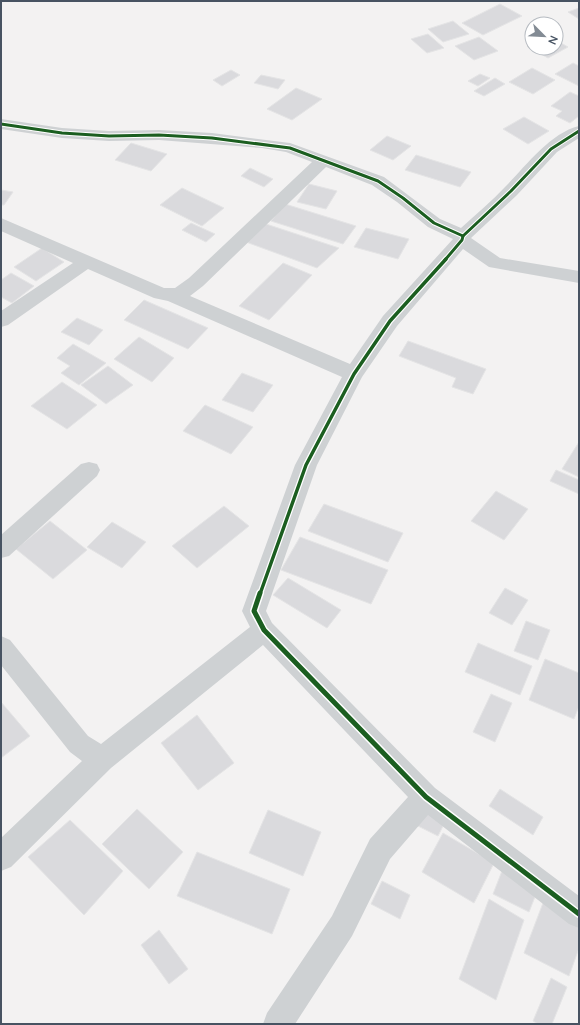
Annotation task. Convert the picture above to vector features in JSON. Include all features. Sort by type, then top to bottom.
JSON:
[{"type":"street","points":[[1,124],[70,134],[109,136],[174,136],[262,143],[290,148],[378,181],[404,198],[434,223],[462,238],[495,263],[579,277]]},
{"type":"street","points":[[579,131],[550,149],[511,191],[462,238],[390,321],[354,374],[306,465],[283,526],[254,611],[264,630],[426,797],[579,914]]},
{"type":"street","points":[[173,296],[183,293],[196,282],[324,160]]},
{"type":"street","points":[[1,224],[161,294],[173,296],[354,374]]},
{"type":"street","points":[[1,320],[88,261]]},
{"type":"street","points":[[1,549],[89,470]]},
{"type":"street","points":[[1,857],[102,759],[264,630]]},
{"type":"street","points":[[1,647],[79,744],[102,759]]},
{"type":"street","points":[[278,1024],[342,926],[380,849],[426,797]]},
{"type":"building","points":[[500,4],[522,16],[483,35],[462,23]]},
{"type":"building","points":[[579,8],[579,19],[568,12]]},
{"type":"building","points":[[453,21],[469,34],[443,42],[428,29]]},
{"type":"building","points":[[428,34],[444,48],[427,53],[411,39]]},
{"type":"building","points":[[479,37],[498,51],[474,60],[455,46]]},
{"type":"building","points":[[573,63],[579,66],[579,86],[555,74]]},
{"type":"building","points":[[532,68],[555,80],[533,94],[509,82]]},
{"type":"building","points":[[231,70],[240,75],[222,86],[213,80]]},
{"type":"building","points":[[480,74],[490,78],[478,86],[468,81]]},
{"type":"building","points":[[261,75],[285,80],[278,89],[254,83]]},
{"type":"building","points":[[495,78],[505,84],[484,96],[474,91]]},
{"type":"building","points":[[296,88],[322,99],[292,120],[267,109]]},
{"type":"building","points":[[570,92],[579,96],[579,116],[570,123],[556,116],[562,111],[551,106]]},
{"type":"building","points":[[524,117],[549,131],[528,144],[503,129]]},
{"type":"building","points":[[387,136],[411,146],[393,160],[370,150]]},
{"type":"building","points":[[131,143],[167,154],[151,171],[115,160]]},
{"type":"building","points":[[416,155],[471,172],[460,187],[405,170]]},
{"type":"building","points":[[250,168],[273,179],[264,187],[241,176]]},
{"type":"building","points":[[309,184],[337,191],[326,209],[297,202]]},
{"type":"building","points":[[182,188],[224,208],[202,226],[160,205]]},
{"type":"building","points":[[1,190],[13,192],[4,205],[1,205]]},
{"type":"building","points":[[285,204],[356,226],[343,244],[271,221]]},
{"type":"building","points":[[191,223],[215,234],[206,242],[182,230]]},
{"type":"building","points":[[266,224],[339,248],[317,268],[246,242]]},
{"type":"building","points":[[366,228],[409,239],[398,259],[354,247]]},
{"type":"building","points":[[42,248],[64,262],[36,281],[14,267]]},
{"type":"building","points":[[283,263],[312,275],[269,320],[239,306]]},
{"type":"building","points":[[11,273],[34,286],[12,303],[1,297],[1,280]]},
{"type":"building","points":[[144,300],[208,328],[188,349],[124,320]]},
{"type":"building","points":[[77,318],[103,330],[89,345],[61,332]]},
{"type":"building","points":[[139,337],[174,358],[152,382],[114,359]]},
{"type":"building","points":[[408,341],[486,369],[473,394],[452,387],[456,378],[399,356]]},
{"type":"building","points":[[73,344],[106,363],[79,385],[61,373],[70,366],[57,358]]},
{"type":"building","points":[[108,366],[133,385],[106,404],[81,385]]},
{"type":"building","points":[[242,373],[273,385],[253,412],[222,400]]},
{"type":"building","points":[[62,382],[97,405],[67,429],[31,406]]},
{"type":"building","points":[[205,405],[253,427],[231,454],[183,431]]},
{"type":"building","points":[[579,442],[579,477],[562,469]]},
{"type":"building","points":[[556,470],[579,480],[579,494],[550,481]]},
{"type":"building","points":[[496,491],[528,509],[504,540],[471,521]]},
{"type":"building","points":[[324,504],[403,533],[388,562],[308,531]]},
{"type":"building","points":[[224,506],[249,526],[197,568],[172,546]]},
{"type":"building","points":[[50,521],[87,550],[53,579],[16,549]]},
{"type":"building","points":[[112,522],[146,542],[122,568],[87,547]]},
{"type":"building","points":[[300,537],[388,570],[371,604],[281,570]]},
{"type":"building","points":[[288,578],[341,610],[327,628],[273,595]]},
{"type":"building","points":[[505,588],[528,600],[512,625],[489,613]]},
{"type":"building","points":[[526,621],[550,630],[538,660],[514,651]]},
{"type":"building","points":[[478,643],[532,666],[520,695],[465,672]]},
{"type":"building","points":[[545,659],[579,673],[579,706],[574,719],[529,700]]},
{"type":"building","points":[[491,694],[512,703],[495,742],[473,732]]},
{"type":"building","points":[[1,702],[30,736],[1,758]]},
{"type":"building","points":[[197,715],[234,763],[198,790],[161,743]]},
{"type":"building","points":[[500,789],[543,817],[533,835],[489,806]]},
{"type":"building","points":[[137,809],[183,852],[149,889],[102,844]]},
{"type":"building","points":[[268,810],[321,832],[303,876],[249,853]]},
{"type":"building","points":[[423,811],[445,822],[438,836],[416,825]]},
{"type":"building","points":[[70,820],[123,871],[84,915],[28,857]]},
{"type":"building","points":[[443,833],[494,863],[474,903],[422,872]]},
{"type":"building","points":[[197,852],[290,889],[272,934],[177,896]]},
{"type":"building","points":[[502,871],[538,889],[529,912],[493,894]]},
{"type":"building","points":[[382,881],[410,895],[400,919],[371,904]]},
{"type":"building","points":[[489,899],[524,920],[496,1000],[459,979]]},
{"type":"building","points":[[543,903],[579,920],[579,948],[569,976],[524,953]]},
{"type":"building","points":[[159,930],[188,969],[169,984],[141,945]]},
{"type":"building","points":[[551,978],[567,987],[552,1024],[538,1024],[533,1021]]},
{"type":"cycle path","points":[[1,124],[62,133],[109,136],[159,135],[212,138],[262,143],[290,148],[378,181],[403,198],[434,223],[463,236]]},
{"type":"cycle path","points":[[579,131],[551,149],[511,191],[463,236],[462,240],[390,321],[354,374],[306,465],[283,526],[254,611],[264,630],[426,797],[579,914]]}]
